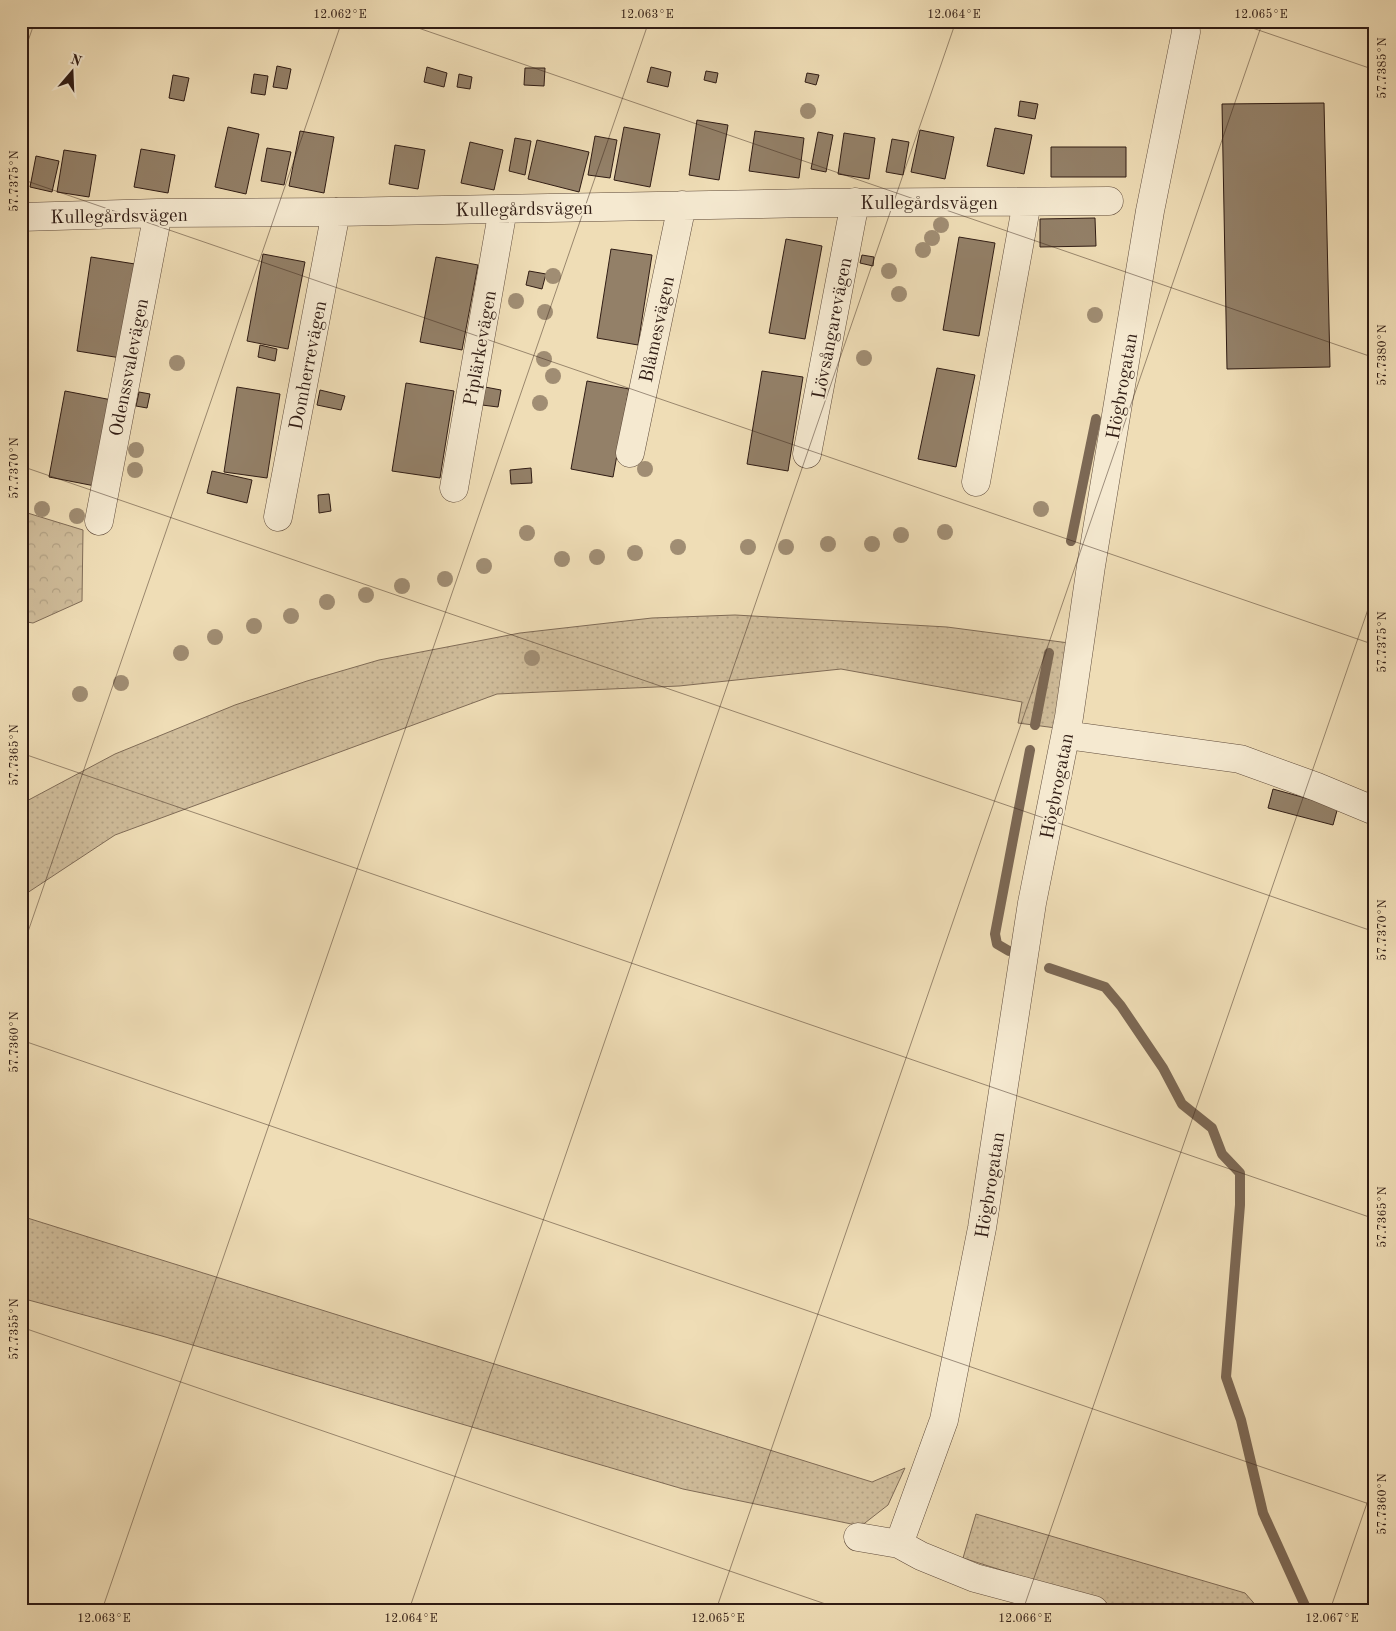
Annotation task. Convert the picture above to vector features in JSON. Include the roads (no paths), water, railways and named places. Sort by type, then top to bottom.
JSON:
[{"type":"street","name":"Högbrogatan","points":[[899,1544],[944,1420],[982,1228],[1032,903],[1066,735],[1092,556],[1150,211],[1186,32],[1185,21]]},
{"type":"street","name":"Kullegårdsvägen","points":[[21,217],[158,213],[336,212],[855,202],[1109,201]]},
{"type":"street","name":"Lövsångarevägen","points":[[807,454],[855,202]]},
{"type":"street","name":"Kullegårdsvägen","points":[[976,482],[1027,202]]},
{"type":"street","name":"Blåmesvägen","points":[[630,452],[682,205]]},
{"type":"street","name":"Piplärkevägen","points":[[454,488],[504,209]]},
{"type":"street","name":"Domherrevägen","points":[[278,517],[336,212]]},
{"type":"street","name":"Odenssvalevägen","points":[[99,521],[158,213]]},
{"type":"street","points":[[1066,735],[1240,758],[1375,811]]},
{"type":"street","points":[[858,1537],[899,1544],[921,1556],[975,1578],[1094,1610]]},
{"type":"waterway","points":[[1071,541],[1096,419]]},
{"type":"waterway","points":[[1035,725],[1049,653]]},
{"type":"waterway","points":[[1009,951],[997,944],[995,934],[1030,750]]},
{"type":"waterway","points":[[1049,968],[1105,987],[1121,1006],[1163,1068],[1182,1104],[1212,1128],[1222,1154],[1240,1173],[1240,1205],[1226,1377],[1241,1420],[1263,1513],[1307,1610]]}]
